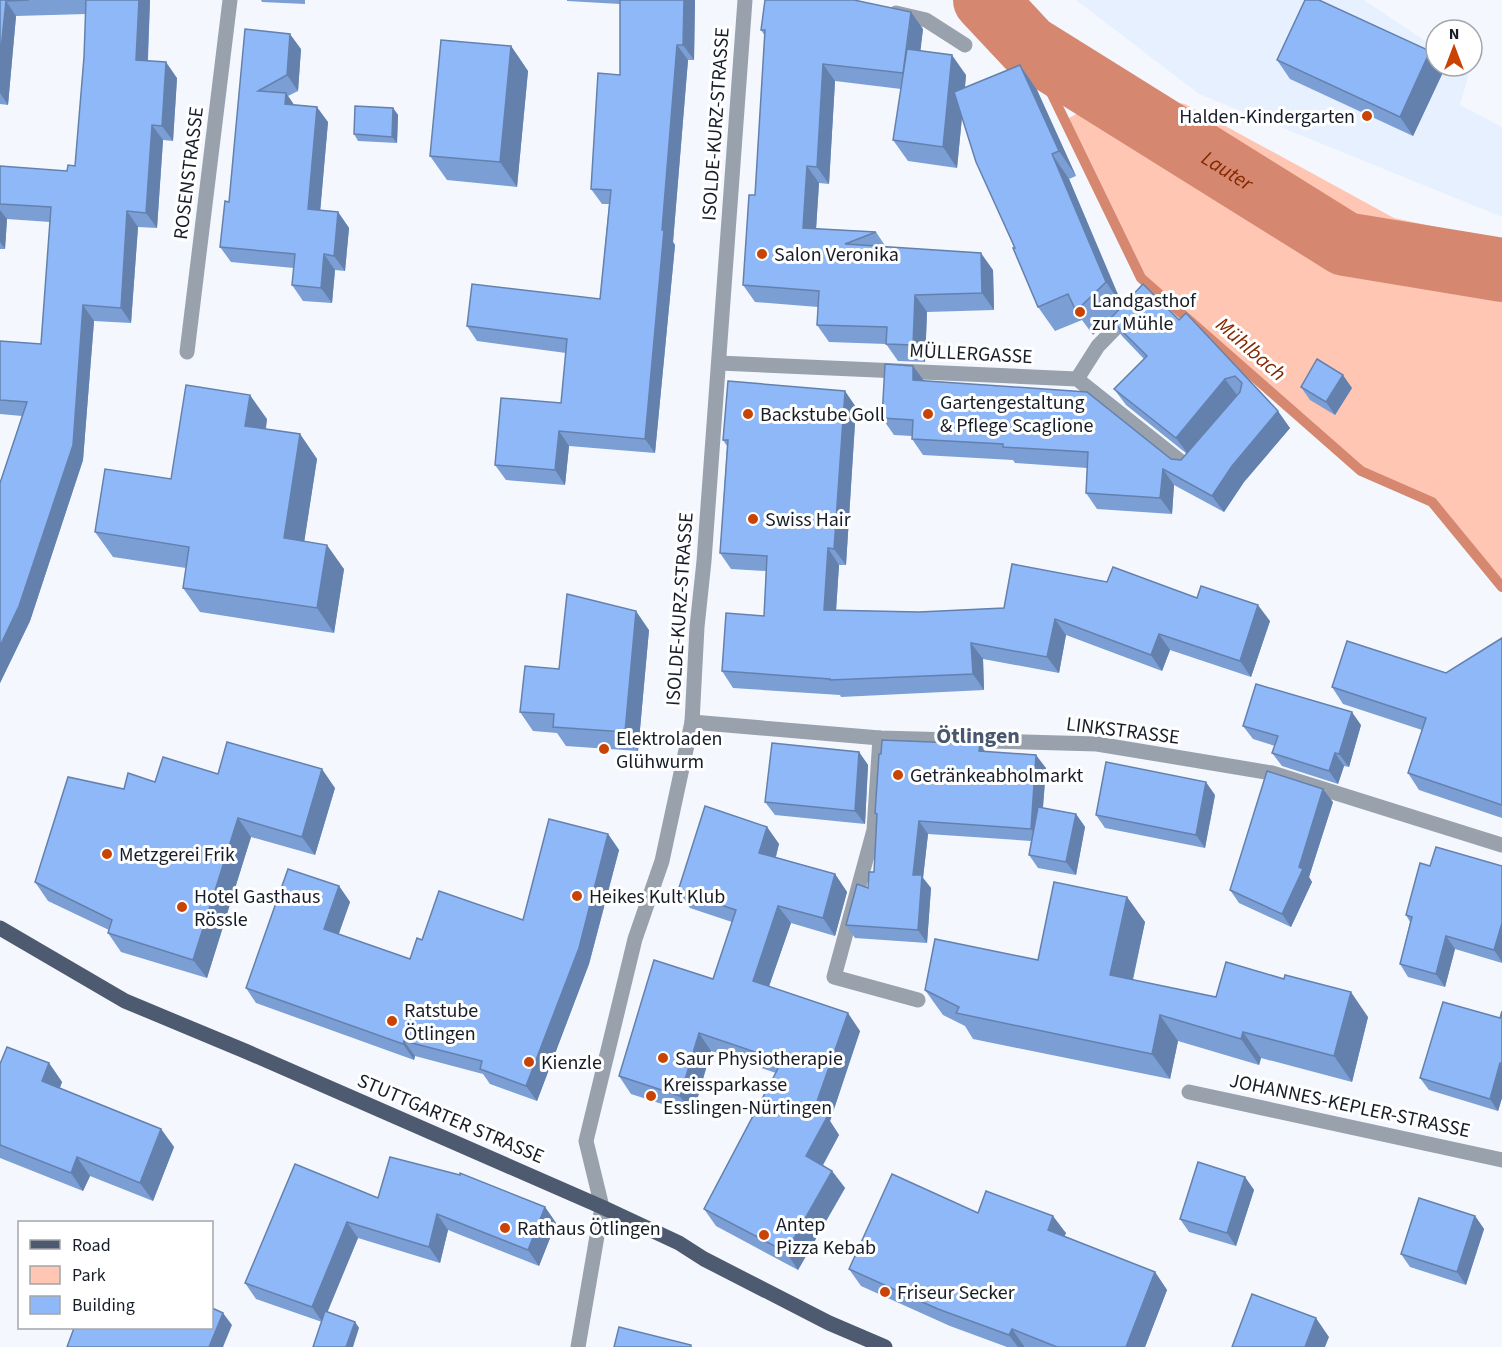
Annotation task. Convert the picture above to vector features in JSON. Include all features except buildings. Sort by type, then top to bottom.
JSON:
[{"type":"main road","name":"STUTTGARTER STRASSE","points":[[0,927],[125,1001],[602,1207],[679,1243],[704,1259],[829,1323],[885,1347]]},
{"type":"street","name":"ROSENSTRASSE","points":[[187,352],[230,0]]},
{"type":"street","name":"ISOLDE-KURZ-STRASSE","points":[[602,1207],[586,1141],[635,939],[662,861],[692,722],[697,627],[745,0]]},
{"type":"street","points":[[885,10],[926,20],[965,45]]},
{"type":"street","points":[[1137,306],[1098,346],[1077,379],[1189,468],[1202,451]]},
{"type":"street","name":"MÜLLERGASSE","points":[[718,363],[1077,379]]},
{"type":"street","name":"LINKSTRASSE","points":[[692,722],[880,738],[1097,744],[1272,773],[1502,845]]},
{"type":"street","points":[[880,738],[874,830],[834,977],[918,1000]]},
{"type":"street","name":"JOHANNES-KEPLER-STRASSE","points":[[1189,1092],[1502,1160]]},
{"type":"street","points":[[578,1347],[602,1207]]},
{"type":"shaded area","name":"Halden-Kindergarten","points":[[1076,0],[1364,0],[1424,40],[1424,78],[1468,78],[1460,105],[1502,127],[1502,217],[1199,94]]},
{"type":"green space","points":[[1066,87],[1185,104],[1394,218],[1502,241],[1502,587],[1432,502],[1361,471],[1141,278],[1065,120],[1082,111]]},
{"type":"waterway","name":"Lauter","points":[[985,0],[1029,47],[1345,244],[1502,270]]},
{"type":"waterway","name":"Mühlbach","points":[[1029,47],[1141,278],[1361,471],[1432,502],[1502,587]]},
{"type":"place","name":"Halden-Kindergarten","points":[[1367,116]]},
{"type":"place","name":"Salon Veronika","points":[[762,254]]},
{"type":"place","name":"Landgasthof zur Mühle","points":[[1080,312]]},
{"type":"place","name":"Backstube Goll","points":[[748,414]]},
{"type":"place","name":"Gartengestaltung & Pflege Scaglione","points":[[928,414]]},
{"type":"place","name":"Swiss Hair","points":[[753,519]]},
{"type":"place","name":"Elektroladen Glühwurm","points":[[604,749]]},
{"type":"place","name":"Getränkeabholmarkt","points":[[898,775]]},
{"type":"place","name":"Metzgerei Frik","points":[[107,854]]},
{"type":"place","name":"Heikes Kult Klub","points":[[577,896]]},
{"type":"place","name":"Hotel Gasthaus Rössle","points":[[182,907]]},
{"type":"place","name":"Ratstube Ötlingen","points":[[392,1021]]},
{"type":"place","name":"Saur Physiotherapie","points":[[663,1058]]},
{"type":"place","name":"Kienzle","points":[[529,1062]]},
{"type":"place","name":"Kreissparkasse Esslingen-Nürtingen","points":[[651,1096]]},
{"type":"place","name":"Rathaus Ötlingen","points":[[505,1228]]},
{"type":"place","name":"Antep Pizza Kebab","points":[[764,1235]]},
{"type":"place","name":"Friseur Secker","points":[[885,1292]]},
{"type":"district","name":"Ötlingen","points":[[978,735]]}]
